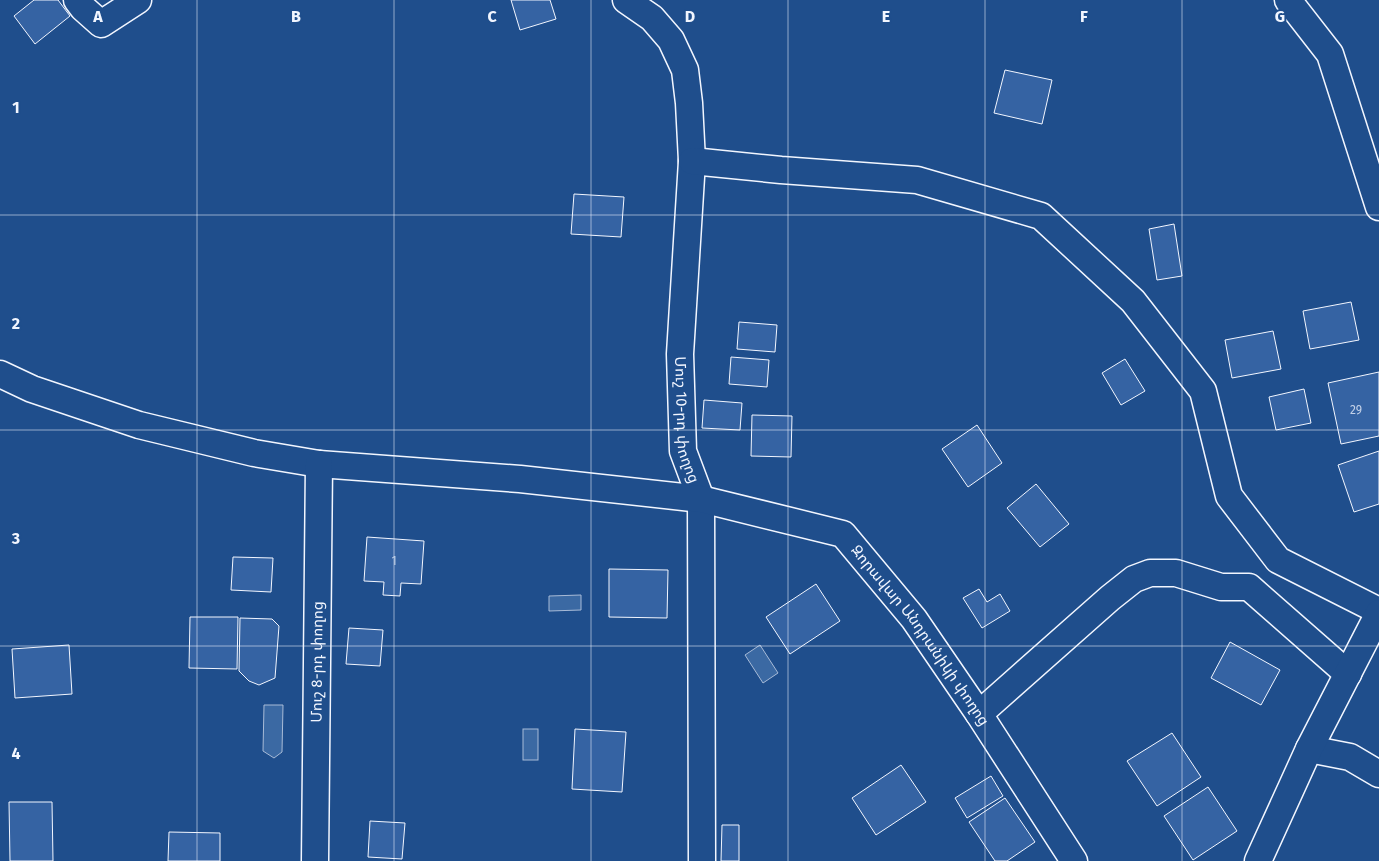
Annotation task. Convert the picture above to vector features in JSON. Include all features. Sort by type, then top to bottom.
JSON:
[{"type":"street","points":[[76,0],[101,24],[138,0]]},
{"type":"street","name":"Մուշ 10-րդ փողոց","points":[[626,0],[652,18],[671,40],[685,70],[689,103],[692,160],[680,364],[683,450],[701,499],[702,861]]},
{"type":"street","points":[[1288,0],[1330,54],[1379,207]]},
{"type":"street","points":[[692,160],[781,170],[917,180],[1041,216],[1133,301],[1203,391],[1229,496],[1278,560],[1379,612],[1309,749],[1258,861]]},
{"type":"street","name":"Զորավար Անդրանիկի փողոց","points":[[0,374],[32,390],[139,426],[254,453],[319,464],[520,479],[701,499],[843,534],[914,619],[979,714],[1074,861]]},
{"type":"street","name":"Մուշ 8-րդ փողոց","points":[[314,861],[319,464]]},
{"type":"street","points":[[979,714],[1110,598],[1134,579],[1150,573],[1176,572],[1221,587],[1249,587],[1348,674]]},
{"type":"street","points":[[1309,749],[1350,757],[1379,774]]},
{"type":"water","points":[[581,595],[581,610],[549,611],[549,596]]},
{"type":"water","points":[[760,645],[778,673],[763,683],[745,655]]},
{"type":"water","points":[[264,705],[283,705],[282,752],[274,758],[263,751]]},
{"type":"water","points":[[523,729],[538,729],[538,760],[523,760]]},
{"type":"building","points":[[34,0],[58,0],[70,16],[35,44],[14,16]]},
{"type":"building","points":[[511,0],[550,0],[556,19],[520,30]]},
{"type":"building","points":[[1005,70],[1052,80],[1042,124],[994,113]]},
{"type":"building","points":[[574,194],[624,197],[621,237],[571,234]]},
{"type":"building","points":[[1174,224],[1182,276],[1157,280],[1149,229]]},
{"type":"building","points":[[1351,302],[1359,340],[1310,349],[1303,311]]},
{"type":"building","points":[[739,322],[777,325],[775,352],[737,349]]},
{"type":"building","points":[[1273,331],[1281,369],[1232,378],[1225,340]]},
{"type":"building","points":[[731,357],[769,360],[767,387],[729,384]]},
{"type":"building","points":[[1125,359],[1145,391],[1121,405],[1102,373]]},
{"type":"building","points":[[1379,372],[1379,436],[1341,444],[1328,383]]},
{"type":"building","points":[[1304,389],[1311,423],[1276,430],[1269,397]]},
{"type":"building","points":[[704,400],[742,403],[740,430],[702,428]]},
{"type":"building","points":[[752,415],[792,416],[791,457],[751,456]]},
{"type":"building","points":[[977,425],[1002,463],[968,487],[942,449]]},
{"type":"building","points":[[1379,451],[1379,504],[1354,512],[1338,465]]},
{"type":"building","points":[[1036,484],[1069,524],[1040,547],[1007,508]]},
{"type":"building","points":[[367,537],[424,541],[421,584],[401,583],[400,596],[383,595],[384,582],[364,581]]},
{"type":"building","points":[[233,557],[273,558],[271,592],[231,590]]},
{"type":"building","points":[[609,569],[668,570],[667,618],[609,617]]},
{"type":"building","points":[[816,584],[840,621],[790,654],[766,617]]},
{"type":"building","points":[[979,589],[987,602],[1000,594],[1010,611],[982,628],[963,598]]},
{"type":"building","points":[[190,617],[238,617],[237,669],[189,668]]},
{"type":"building","points":[[240,618],[272,619],[279,626],[275,678],[259,685],[249,681],[239,671]]},
{"type":"building","points":[[349,628],[383,630],[380,666],[346,664]]},
{"type":"building","points":[[1230,642],[1280,670],[1261,705],[1211,678]]},
{"type":"building","points":[[69,645],[72,694],[15,698],[12,649]]},
{"type":"building","points":[[575,729],[626,732],[622,792],[572,789]]},
{"type":"building","points":[[1172,733],[1201,777],[1157,806],[1127,761]]},
{"type":"building","points":[[901,765],[926,802],[876,835],[852,798]]},
{"type":"building","points":[[991,776],[1003,796],[967,818],[955,798]]},
{"type":"building","points":[[1208,787],[1237,831],[1193,860],[1164,816]]},
{"type":"building","points":[[1005,798],[1035,842],[1007,861],[995,861],[969,822]]},
{"type":"building","points":[[9,802],[52,802],[53,861],[10,861]]},
{"type":"building","points":[[370,821],[405,823],[402,859],[368,857]]},
{"type":"building","points":[[722,825],[739,825],[739,861],[721,861]]},
{"type":"building","points":[[169,832],[220,833],[220,861],[168,861]]}]
